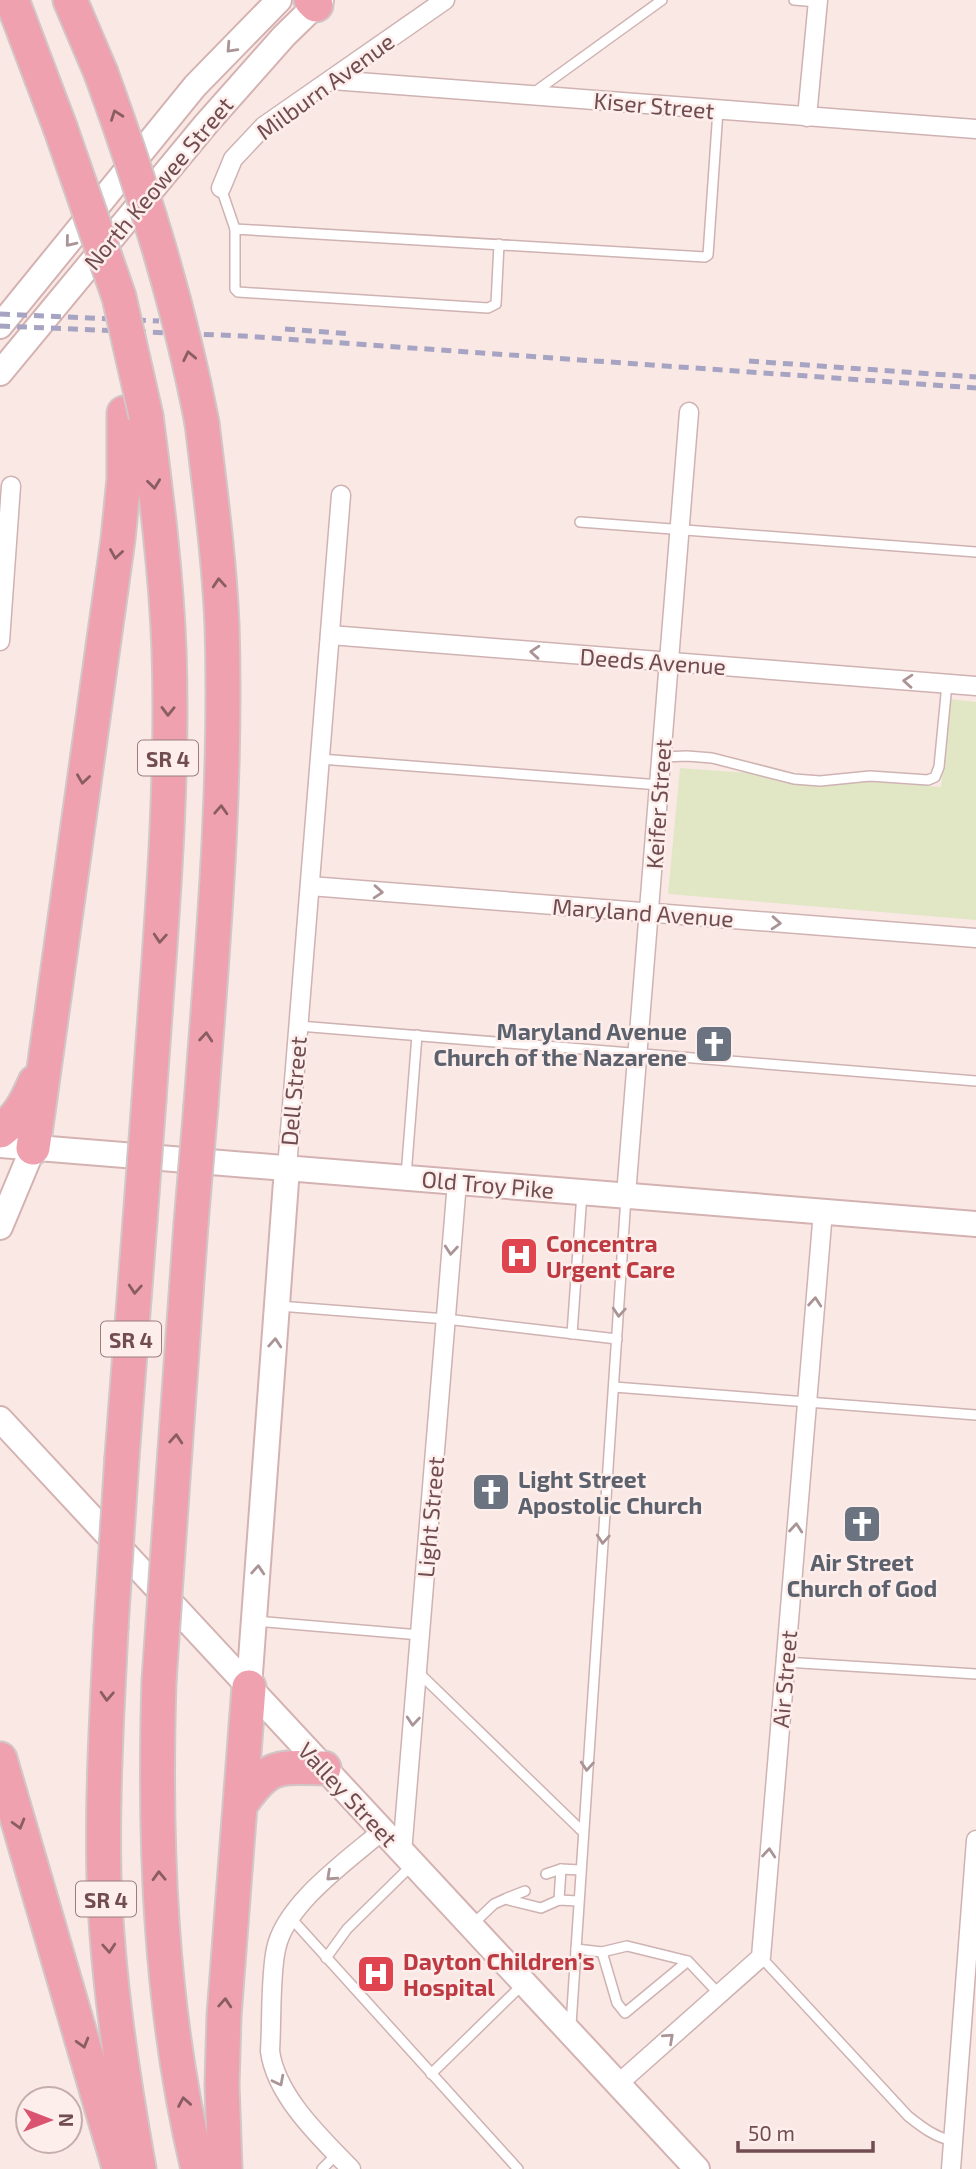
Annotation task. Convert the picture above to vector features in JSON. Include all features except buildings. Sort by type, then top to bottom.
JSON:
[{"type":"highway","points":[[12,0],[60,127],[119,297],[135,414],[33,1148]]},
{"type":"highway","name":"SR 4","points":[[71,0],[136,169],[189,352],[202,423],[222,623],[223,768],[217,904],[171,1507],[159,1681],[156,1782],[160,1900],[168,2005],[198,2169]]},
{"type":"highway","name":"SR 4","points":[[135,414],[159,520],[169,652],[167,830],[122,1457],[103,1772],[104,1881],[112,1987],[139,2169]]},
{"type":"highway","points":[[0,1131],[14,1121],[25,1104],[44,1060]]},
{"type":"highway","points":[[225,2169],[222,2085],[224,2016],[249,1687]]},
{"type":"highway","points":[[0,1759],[121,2169]]},
{"type":"highway","points":[[241,1804],[258,1779],[275,1769],[324,1768]]},
{"type":"main road","name":"North Keowee Street","points":[[0,326],[195,86],[279,0]]},
{"type":"main road","name":"North Keowee Street","points":[[0,373],[206,124],[316,2]]},
{"type":"main road","name":"Old Troy Pike","points":[[0,1145],[976,1224]]},
{"type":"main road","points":[[1,1220],[33,1148]]},
{"type":"main road","name":"Dell Street","points":[[249,1687],[287,1168]]},
{"type":"main road","name":"Valley Street","points":[[0,1419],[696,2169]]},
{"type":"street","name":"Milburn Avenue","points":[[221,188],[233,159],[264,126],[446,0]]},
{"type":"street","points":[[807,117],[818,1]]},
{"type":"street","name":"Kiser Street","points":[[332,80],[976,129]]},
{"type":"street","name":"Keifer Street","points":[[626,1195],[689,412]]},
{"type":"street","points":[[0,641],[6,490]]},
{"type":"street","name":"Dell Street","points":[[287,1168],[341,495]]},
{"type":"street","name":"Deeds Avenue","points":[[330,635],[976,686]]},
{"type":"street","name":"Maryland Avenue","points":[[310,886],[976,938]]},
{"type":"street","name":"Light Street","points":[[407,1858],[417,1671],[457,1182]]},
{"type":"street","name":"Air Street","points":[[761,1957],[823,1211]]},
{"type":"street","points":[[351,2169],[289,2098],[272,2066],[270,2051],[275,1950],[282,1929],[293,1911],[382,1831]]},
{"type":"street","points":[[951,2169],[973,1923],[976,1840]]},
{"type":"street","points":[[618,2084],[761,1957]]},
{"type":"lane","points":[[530,95],[662,0]]},
{"type":"lane","points":[[794,0],[818,1]]},
{"type":"lane","points":[[235,229],[705,257],[708,255],[718,110]]},
{"type":"lane","points":[[221,188],[235,229],[235,289],[238,292],[488,308],[496,303],[499,244]]},
{"type":"lane","points":[[580,522],[976,552]]},
{"type":"lane","points":[[662,757],[712,758],[794,779],[820,782],[870,776],[928,780],[935,777],[939,767],[947,684]]},
{"type":"lane","points":[[320,759],[660,785]]},
{"type":"lane","points":[[299,1026],[976,1081]]},
{"type":"lane","points":[[406,1178],[417,1035]]},
{"type":"lane","points":[[572,1334],[582,1192]]},
{"type":"lane","points":[[570,2033],[626,1195]]},
{"type":"lane","points":[[277,1306],[446,1319],[617,1339]]},
{"type":"lane","points":[[614,1387],[976,1415]]},
{"type":"lane","points":[[255,1622],[420,1635]]},
{"type":"lane","points":[[785,1662],[976,1674]]},
{"type":"lane","points":[[417,1671],[583,1832]]},
{"type":"lane","points":[[326,1958],[407,1858]]},
{"type":"lane","points":[[546,1874],[561,1869],[580,1870]]},
{"type":"lane","points":[[559,1900],[561,1869]]},
{"type":"lane","points":[[471,1926],[494,1904],[525,1891]]},
{"type":"lane","points":[[505,1899],[541,1908],[559,1900],[578,1902]]},
{"type":"lane","points":[[290,1917],[518,2169]]},
{"type":"lane","points":[[576,1949],[602,1952],[627,1947],[688,1961],[719,1994]]},
{"type":"lane","points":[[602,1952],[617,2003],[625,2013],[688,1961]]},
{"type":"lane","points":[[761,1957],[908,2116],[940,2138],[953,2141]]},
{"type":"lane","points":[[431,2074],[524,1983]]},
{"type":"lane","points":[[322,2169],[337,2154]]},
{"type":"green space","points":[[950,699],[976,702],[976,920],[668,894],[680,768],[941,787]]},
{"type":"railway","points":[[0,314],[159,321]]},
{"type":"railway","points":[[0,326],[243,336],[976,388]]},
{"type":"railway","points":[[285,329],[351,334]]},
{"type":"railway","points":[[749,361],[976,377]]},
{"type":"place","name":"Maryland Avenue Church of the Nazarene","points":[[714,1044]]},
{"type":"place","name":"Concentra Urgent Care","points":[[519,1256]]},
{"type":"place","name":"Light Street Apostolic Church","points":[[491,1492]]},
{"type":"place","name":"Air Street Church of God","points":[[862,1524]]},
{"type":"place","name":"Dayton Children’s Hospital","points":[[376,1974]]}]
